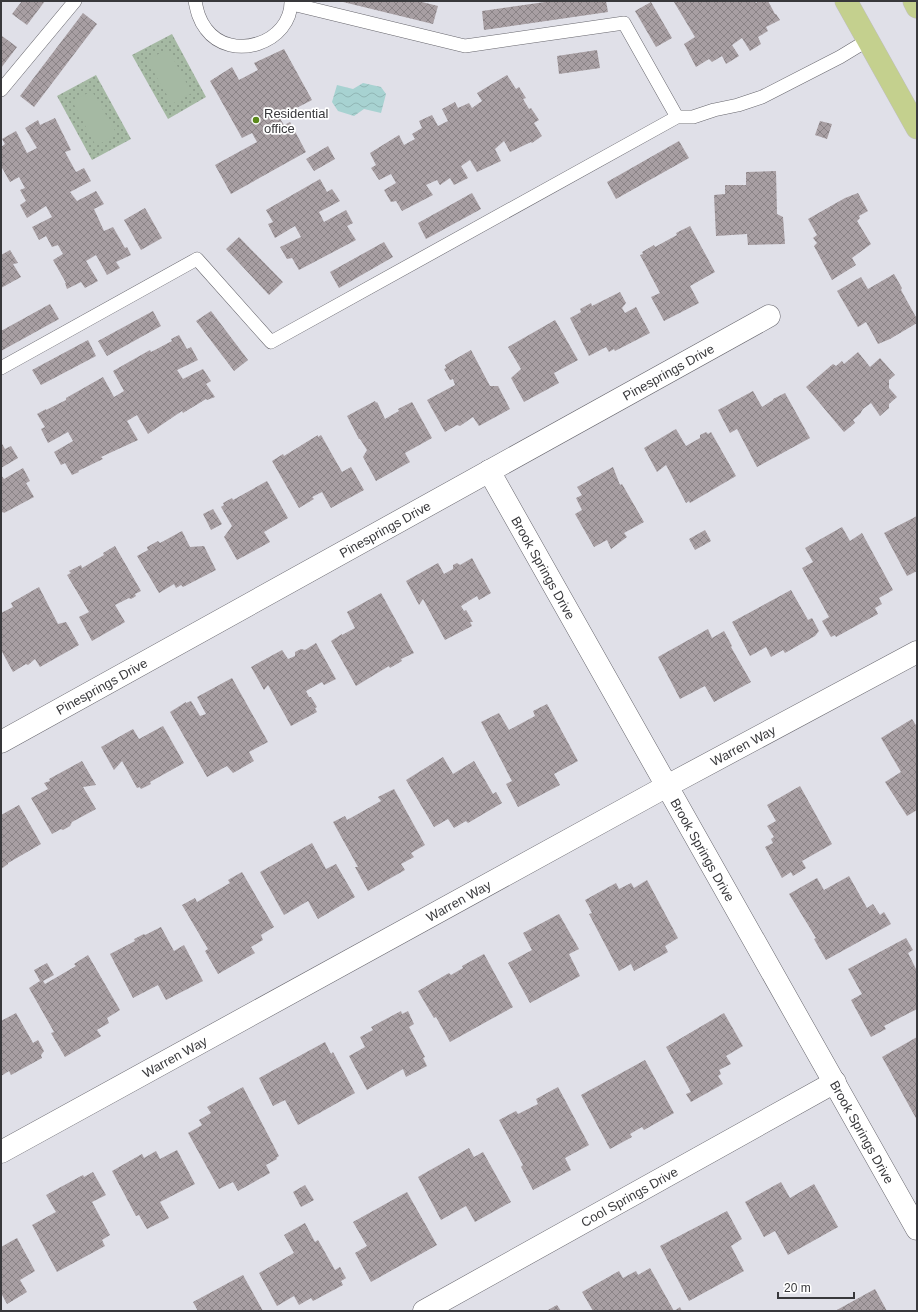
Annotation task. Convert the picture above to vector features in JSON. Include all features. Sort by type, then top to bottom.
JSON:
[{"type":"main road","points":[[846,1],[917,128]]},
{"type":"main road","points":[[914,1],[917,7]]},
{"type":"street","name":"Pinesprings Drive","points":[[1,742],[769,316]]},
{"type":"street","name":"Brook Springs Drive","points":[[489,471],[917,1229]]},
{"type":"street","name":"Warren Way","points":[[1,1152],[667,786],[917,652]]},
{"type":"street","name":"Cool Springs Drive","points":[[424,1311],[835,1082]]},
{"type":"lane","points":[[1,90],[75,1]]},
{"type":"lane","points":[[194,1],[198,17],[206,30],[219,41],[234,46],[250,46],[265,42],[278,32],[288,19],[292,2],[465,46],[624,23],[677,117]]},
{"type":"lane","points":[[1,368],[197,259],[272,342],[677,117],[693,117],[762,97],[840,57],[868,40]]},
{"type":"shaded area","points":[[172,34],[206,97],[168,119],[132,55]]},
{"type":"shaded area","points":[[168,49],[192,93],[172,104],[147,60]]},
{"type":"shaded area","points":[[96,75],[131,139],[92,160],[57,96]]},
{"type":"shaded area","points":[[92,91],[117,134],[96,146],[72,101]]},
{"type":"water","points":[[363,83],[381,87],[386,94],[381,113],[364,109],[354,116],[338,111],[332,102],[337,85],[353,89]]},
{"type":"building","points":[[22,1],[45,1],[27,25],[12,14]]},
{"type":"building","points":[[339,1],[418,1],[438,6],[433,24]]},
{"type":"building","points":[[552,1],[606,1],[608,12],[484,30],[482,11]]},
{"type":"building","points":[[755,1],[756,3],[759,1],[768,1],[780,20],[766,27],[768,31],[758,37],[761,44],[750,51],[742,38],[732,45],[739,56],[726,64],[722,56],[712,62],[709,59],[696,67],[684,44],[695,37],[674,2]]},
{"type":"building","points":[[651,2],[672,38],[656,47],[635,11]]},
{"type":"building","points":[[83,13],[97,24],[34,107],[20,96]]},
{"type":"building","points":[[2,36],[17,47],[1,68],[1,38]]},
{"type":"building","name":"Residential office","points":[[284,49],[312,100],[279,117],[284,125],[290,122],[306,152],[231,194],[215,165],[257,142],[252,133],[242,138],[210,81],[232,67],[239,80],[258,70],[254,63]]},
{"type":"building","points":[[597,50],[600,68],[559,74],[557,56]]},
{"type":"building","points":[[507,75],[516,89],[519,87],[526,98],[523,99],[529,109],[531,108],[539,120],[534,123],[542,136],[532,143],[531,142],[510,152],[504,141],[495,149],[501,161],[477,172],[470,160],[461,166],[468,178],[454,185],[450,178],[440,185],[437,180],[426,185],[433,195],[402,211],[396,201],[391,202],[384,190],[396,183],[391,174],[379,180],[371,168],[376,165],[370,153],[399,135],[404,145],[415,139],[412,134],[422,128],[419,121],[432,115],[438,126],[448,121],[442,109],[455,102],[458,108],[469,103],[472,108],[482,101],[477,93]]},
{"type":"building","points":[[55,118],[71,150],[65,152],[76,172],[84,168],[91,181],[70,192],[77,201],[96,191],[104,204],[94,209],[104,231],[113,227],[125,248],[127,247],[131,255],[116,262],[120,268],[107,275],[96,255],[86,261],[98,281],[85,288],[81,282],[67,289],[66,283],[53,260],[63,254],[58,245],[52,247],[46,236],[39,240],[32,227],[52,217],[46,206],[27,218],[20,205],[26,201],[20,190],[25,188],[19,177],[10,182],[1,166],[1,147],[5,144],[2,139],[16,131],[27,153],[37,148],[25,128],[38,120],[40,125]]},
{"type":"building","points":[[820,121],[832,124],[827,139],[815,135]]},
{"type":"building","points":[[679,141],[689,158],[616,199],[607,182]]},
{"type":"building","points":[[328,146],[335,159],[314,171],[306,159]]},
{"type":"building","points":[[776,171],[777,214],[783,217],[785,244],[748,245],[747,234],[716,236],[714,195],[725,194],[725,185],[746,185],[746,172]]},
{"type":"building","points":[[320,179],[327,192],[332,189],[340,201],[319,212],[324,222],[346,210],[353,223],[347,226],[356,240],[299,270],[292,258],[287,259],[280,247],[301,237],[295,226],[275,238],[268,224],[273,222],[266,210]]},
{"type":"building","points":[[472,193],[481,209],[426,239],[418,223]]},
{"type":"building","points":[[858,193],[868,211],[859,216],[860,218],[857,221],[871,244],[852,258],[856,265],[832,280],[814,246],[817,243],[813,238],[817,235],[808,219],[845,198]]},
{"type":"building","points":[[145,208],[162,238],[141,250],[124,220]]},
{"type":"building","points":[[690,226],[715,272],[690,286],[699,303],[664,321],[651,297],[660,293],[640,255],[643,254],[642,252],[654,245],[655,247],[677,235],[676,233]]},
{"type":"building","points":[[239,237],[283,282],[269,295],[226,249]]},
{"type":"building","points":[[384,242],[393,257],[339,288],[330,272]]},
{"type":"building","points":[[10,250],[18,263],[13,264],[21,277],[1,288],[1,255]]},
{"type":"building","points":[[894,274],[917,319],[917,323],[890,339],[878,344],[866,322],[858,327],[837,291],[861,277],[868,289]]},
{"type":"building","points":[[620,292],[626,303],[622,308],[625,313],[636,307],[650,333],[615,351],[614,349],[609,352],[606,347],[589,356],[570,318],[581,312],[580,309],[591,303],[592,306]]},
{"type":"building","points":[[50,304],[59,319],[1,351],[1,331]]},
{"type":"building","points":[[153,311],[161,326],[107,356],[98,341]]},
{"type":"building","points":[[211,311],[248,360],[234,371],[196,321]]},
{"type":"building","points":[[555,320],[578,360],[554,373],[559,383],[524,402],[511,378],[521,369],[508,347]]},
{"type":"building","points":[[179,335],[187,349],[191,347],[198,360],[177,370],[183,379],[203,369],[211,381],[206,384],[215,397],[206,399],[183,413],[182,411],[148,434],[137,415],[127,421],[138,440],[101,457],[103,459],[72,475],[65,463],[61,465],[54,452],[73,441],[68,432],[48,443],[41,429],[45,427],[37,414],[66,400],[66,398],[103,377],[114,397],[124,391],[113,371],[150,350],[151,352],[172,341],[171,339]]},
{"type":"building","points":[[88,340],[96,356],[41,385],[32,370]]},
{"type":"building","points":[[471,350],[490,386],[498,386],[510,409],[479,426],[473,417],[460,426],[457,425],[445,432],[427,400],[455,385],[453,379],[450,380],[444,369],[446,368],[445,365]]},
{"type":"building","points":[[858,352],[870,367],[880,358],[895,375],[889,380],[889,388],[897,397],[889,404],[889,408],[880,416],[871,403],[853,420],[855,423],[844,432],[806,387],[833,364],[836,366],[842,361],[844,364]]},
{"type":"building","points":[[753,391],[762,407],[785,393],[810,438],[757,467],[737,429],[730,433],[718,410]]},
{"type":"building","points":[[375,401],[376,403],[377,402],[385,419],[399,411],[398,409],[412,402],[432,438],[405,453],[410,462],[376,481],[363,457],[367,450],[359,439],[347,416]]},
{"type":"building","points":[[676,429],[686,446],[700,438],[700,435],[706,432],[708,434],[711,432],[736,476],[690,503],[689,501],[686,503],[666,465],[657,472],[644,448]]},
{"type":"building","points":[[318,435],[318,437],[321,435],[342,472],[351,467],[364,490],[331,508],[322,492],[312,497],[314,499],[299,508],[272,461],[283,454],[284,456]]},
{"type":"building","points":[[1,442],[5,449],[11,446],[18,458],[1,468]]},
{"type":"building","points":[[613,467],[620,485],[622,484],[644,522],[624,533],[627,537],[611,549],[607,540],[594,547],[575,514],[582,510],[576,498],[582,495],[577,487]]},
{"type":"building","points":[[23,468],[30,481],[26,483],[34,497],[4,513],[1,513],[1,475],[4,479]]},
{"type":"building","points":[[267,481],[288,518],[264,532],[270,542],[237,560],[224,537],[232,526],[221,507],[224,505],[223,503],[232,498],[233,500]]},
{"type":"building","points":[[213,509],[222,524],[211,530],[203,514]]},
{"type":"building","points":[[917,516],[917,571],[907,576],[884,533]]},
{"type":"building","points":[[842,527],[850,541],[862,533],[893,590],[879,598],[882,604],[875,608],[878,614],[836,637],[835,635],[831,637],[822,621],[829,617],[802,568],[813,562],[805,548]]},
{"type":"building","points":[[705,530],[711,541],[695,550],[689,539]]},
{"type":"building","points":[[182,531],[190,547],[204,546],[216,570],[183,587],[181,585],[176,588],[174,584],[159,593],[137,556],[148,550],[147,547],[158,541],[160,543]]},
{"type":"building","points":[[115,546],[141,591],[135,594],[136,596],[131,599],[129,598],[115,605],[125,622],[92,641],[79,617],[89,612],[67,575],[71,573],[69,571],[81,565],[82,568],[104,555],[103,553]]},
{"type":"building","points":[[472,558],[491,593],[479,600],[477,596],[461,606],[464,611],[466,610],[473,622],[470,622],[472,626],[445,640],[423,599],[419,605],[406,581],[438,563],[444,574],[453,569],[453,565],[457,563],[460,565]]},
{"type":"building","points":[[39,587],[58,624],[66,622],[79,645],[40,667],[35,659],[28,665],[26,664],[13,672],[1,650],[1,613],[13,607],[11,603]]},
{"type":"building","points":[[791,590],[808,620],[812,618],[819,631],[815,636],[785,653],[783,650],[771,657],[766,647],[750,656],[732,622]]},
{"type":"building","points":[[381,593],[414,653],[401,659],[402,661],[390,668],[389,666],[356,686],[331,641],[355,628],[347,612]]},
{"type":"building","points":[[708,629],[712,638],[724,631],[732,646],[731,647],[751,682],[714,702],[705,686],[680,699],[658,657]]},
{"type":"building","points":[[316,643],[336,679],[324,685],[322,682],[306,691],[317,707],[315,708],[317,712],[291,726],[268,685],[264,690],[251,667],[282,650],[288,659],[295,656],[295,652],[301,649],[305,650]]},
{"type":"building","points":[[232,678],[268,742],[249,752],[254,761],[233,773],[227,766],[207,777],[170,712],[186,702],[191,701],[200,716],[206,714],[197,697]]},
{"type":"building","points":[[547,704],[578,761],[554,774],[560,785],[518,807],[506,784],[512,781],[481,722],[499,713],[509,730],[535,716],[533,711]]},
{"type":"building","points":[[912,719],[917,727],[917,810],[907,816],[885,782],[901,772],[881,738]]},
{"type":"building","points":[[163,726],[184,763],[150,782],[151,784],[141,789],[140,787],[137,788],[122,761],[114,770],[101,747],[133,729],[139,739]]},
{"type":"building","points":[[443,757],[453,774],[474,761],[493,794],[496,792],[502,803],[468,823],[466,821],[454,828],[448,819],[434,827],[406,780]]},
{"type":"building","points":[[82,761],[96,785],[83,787],[96,809],[72,822],[70,826],[63,830],[61,829],[52,834],[31,798],[48,789],[44,783],[50,781],[49,779]]},
{"type":"building","points":[[800,786],[832,844],[802,861],[806,868],[793,876],[791,872],[782,878],[765,847],[773,843],[771,839],[774,837],[767,826],[776,821],[767,805]]},
{"type":"building","points":[[394,789],[425,845],[411,853],[414,857],[401,864],[405,870],[368,891],[355,867],[358,867],[333,822],[345,816],[347,820],[381,801],[378,797]]},
{"type":"building","points":[[19,805],[41,844],[8,863],[1,869],[1,815]]},
{"type":"building","points":[[312,843],[326,869],[336,864],[355,897],[318,919],[308,901],[284,915],[260,872]]},
{"type":"building","points":[[242,872],[274,927],[261,935],[263,940],[251,947],[255,953],[218,974],[205,951],[208,949],[182,905],[195,898],[197,902],[230,883],[228,880]]},
{"type":"building","points":[[849,876],[867,908],[873,904],[880,915],[884,912],[891,924],[826,960],[814,939],[816,938],[789,894],[817,878],[824,890]]},
{"type":"building","points":[[647,880],[678,938],[665,946],[668,952],[634,971],[631,964],[619,971],[589,914],[592,913],[585,900],[616,883],[619,889],[631,883],[634,888]]},
{"type":"building","points":[[559,914],[579,949],[569,954],[580,976],[530,1003],[508,963],[532,950],[523,933]]},
{"type":"building","points":[[161,927],[174,951],[184,945],[203,981],[166,1000],[158,985],[133,998],[110,954],[135,941],[134,939]]},
{"type":"building","points":[[906,938],[913,950],[908,953],[917,971],[917,1009],[884,1026],[886,1029],[871,1037],[851,1000],[862,994],[848,969]]},
{"type":"building","points":[[484,954],[513,1007],[450,1042],[436,1017],[434,1018],[418,991],[449,973],[451,975],[463,968],[462,966]]},
{"type":"building","points":[[88,955],[120,1010],[107,1018],[109,1023],[97,1030],[101,1036],[65,1057],[51,1033],[54,1032],[29,988],[40,981],[34,970],[47,963],[54,975],[43,981],[45,984],[76,966],[74,964]]},
{"type":"building","points":[[401,1011],[402,1014],[408,1011],[414,1024],[409,1027],[425,1057],[423,1058],[427,1066],[406,1077],[403,1069],[367,1090],[349,1056],[365,1047],[360,1037],[373,1030],[371,1027]]},
{"type":"building","points":[[16,1013],[33,1043],[38,1040],[44,1051],[41,1055],[42,1058],[11,1075],[9,1071],[1,1076],[1,1021]]},
{"type":"building","points":[[724,1013],[743,1046],[726,1056],[731,1064],[719,1070],[721,1074],[718,1076],[723,1084],[691,1102],[686,1094],[691,1092],[666,1047]]},
{"type":"building","points":[[917,1037],[917,1120],[882,1057]]},
{"type":"building","points":[[325,1042],[331,1054],[333,1052],[355,1093],[298,1125],[285,1100],[273,1106],[259,1078]]},
{"type":"building","points":[[645,1060],[674,1113],[644,1130],[642,1127],[630,1134],[632,1137],[610,1149],[581,1095]]},
{"type":"building","points":[[243,1087],[279,1156],[276,1158],[277,1159],[266,1165],[270,1173],[238,1191],[233,1182],[219,1189],[188,1133],[202,1125],[199,1120],[211,1113],[207,1107]]},
{"type":"building","points":[[558,1087],[589,1145],[565,1158],[571,1170],[533,1190],[521,1167],[523,1165],[499,1120],[516,1111],[518,1114],[538,1104],[536,1099]]},
{"type":"building","points":[[469,1148],[474,1157],[483,1152],[511,1202],[475,1222],[466,1206],[441,1220],[418,1177]]},
{"type":"building","points":[[177,1150],[195,1184],[160,1202],[169,1218],[147,1229],[139,1215],[136,1216],[112,1171],[142,1154],[144,1158],[156,1151],[160,1159]]},
{"type":"building","points":[[93,1172],[106,1195],[92,1202],[110,1235],[102,1240],[105,1246],[57,1272],[32,1225],[56,1212],[46,1195],[83,1175],[84,1177]]},
{"type":"building","points":[[781,1182],[790,1198],[814,1184],[838,1227],[788,1255],[775,1231],[764,1237],[745,1202]]},
{"type":"building","points":[[305,1185],[314,1200],[301,1207],[293,1192]]},
{"type":"building","points":[[407,1192],[437,1245],[371,1282],[355,1253],[367,1246],[353,1222]]},
{"type":"building","points":[[727,1211],[742,1239],[731,1246],[744,1271],[689,1301],[660,1246]]},
{"type":"building","points":[[305,1223],[315,1242],[318,1240],[335,1270],[340,1267],[346,1278],[341,1281],[343,1285],[313,1301],[311,1298],[299,1305],[294,1296],[277,1306],[259,1273],[294,1253],[284,1235]]},
{"type":"building","points":[[17,1238],[35,1271],[20,1280],[27,1292],[7,1304],[1,1293],[1,1247]]},
{"type":"building","points":[[650,1268],[674,1311],[593,1311],[582,1292],[619,1271],[623,1278],[636,1271],[638,1275]]},
{"type":"building","points":[[243,1275],[263,1311],[198,1311],[193,1302]]},
{"type":"building","points":[[875,1289],[887,1311],[835,1311]]},
{"type":"building","points":[[557,1305],[561,1311],[546,1311]]},
{"type":"building","points":[[680,1307],[682,1311],[674,1311]]},
{"type":"place","name":"Residential office","points":[[256,120]]}]
